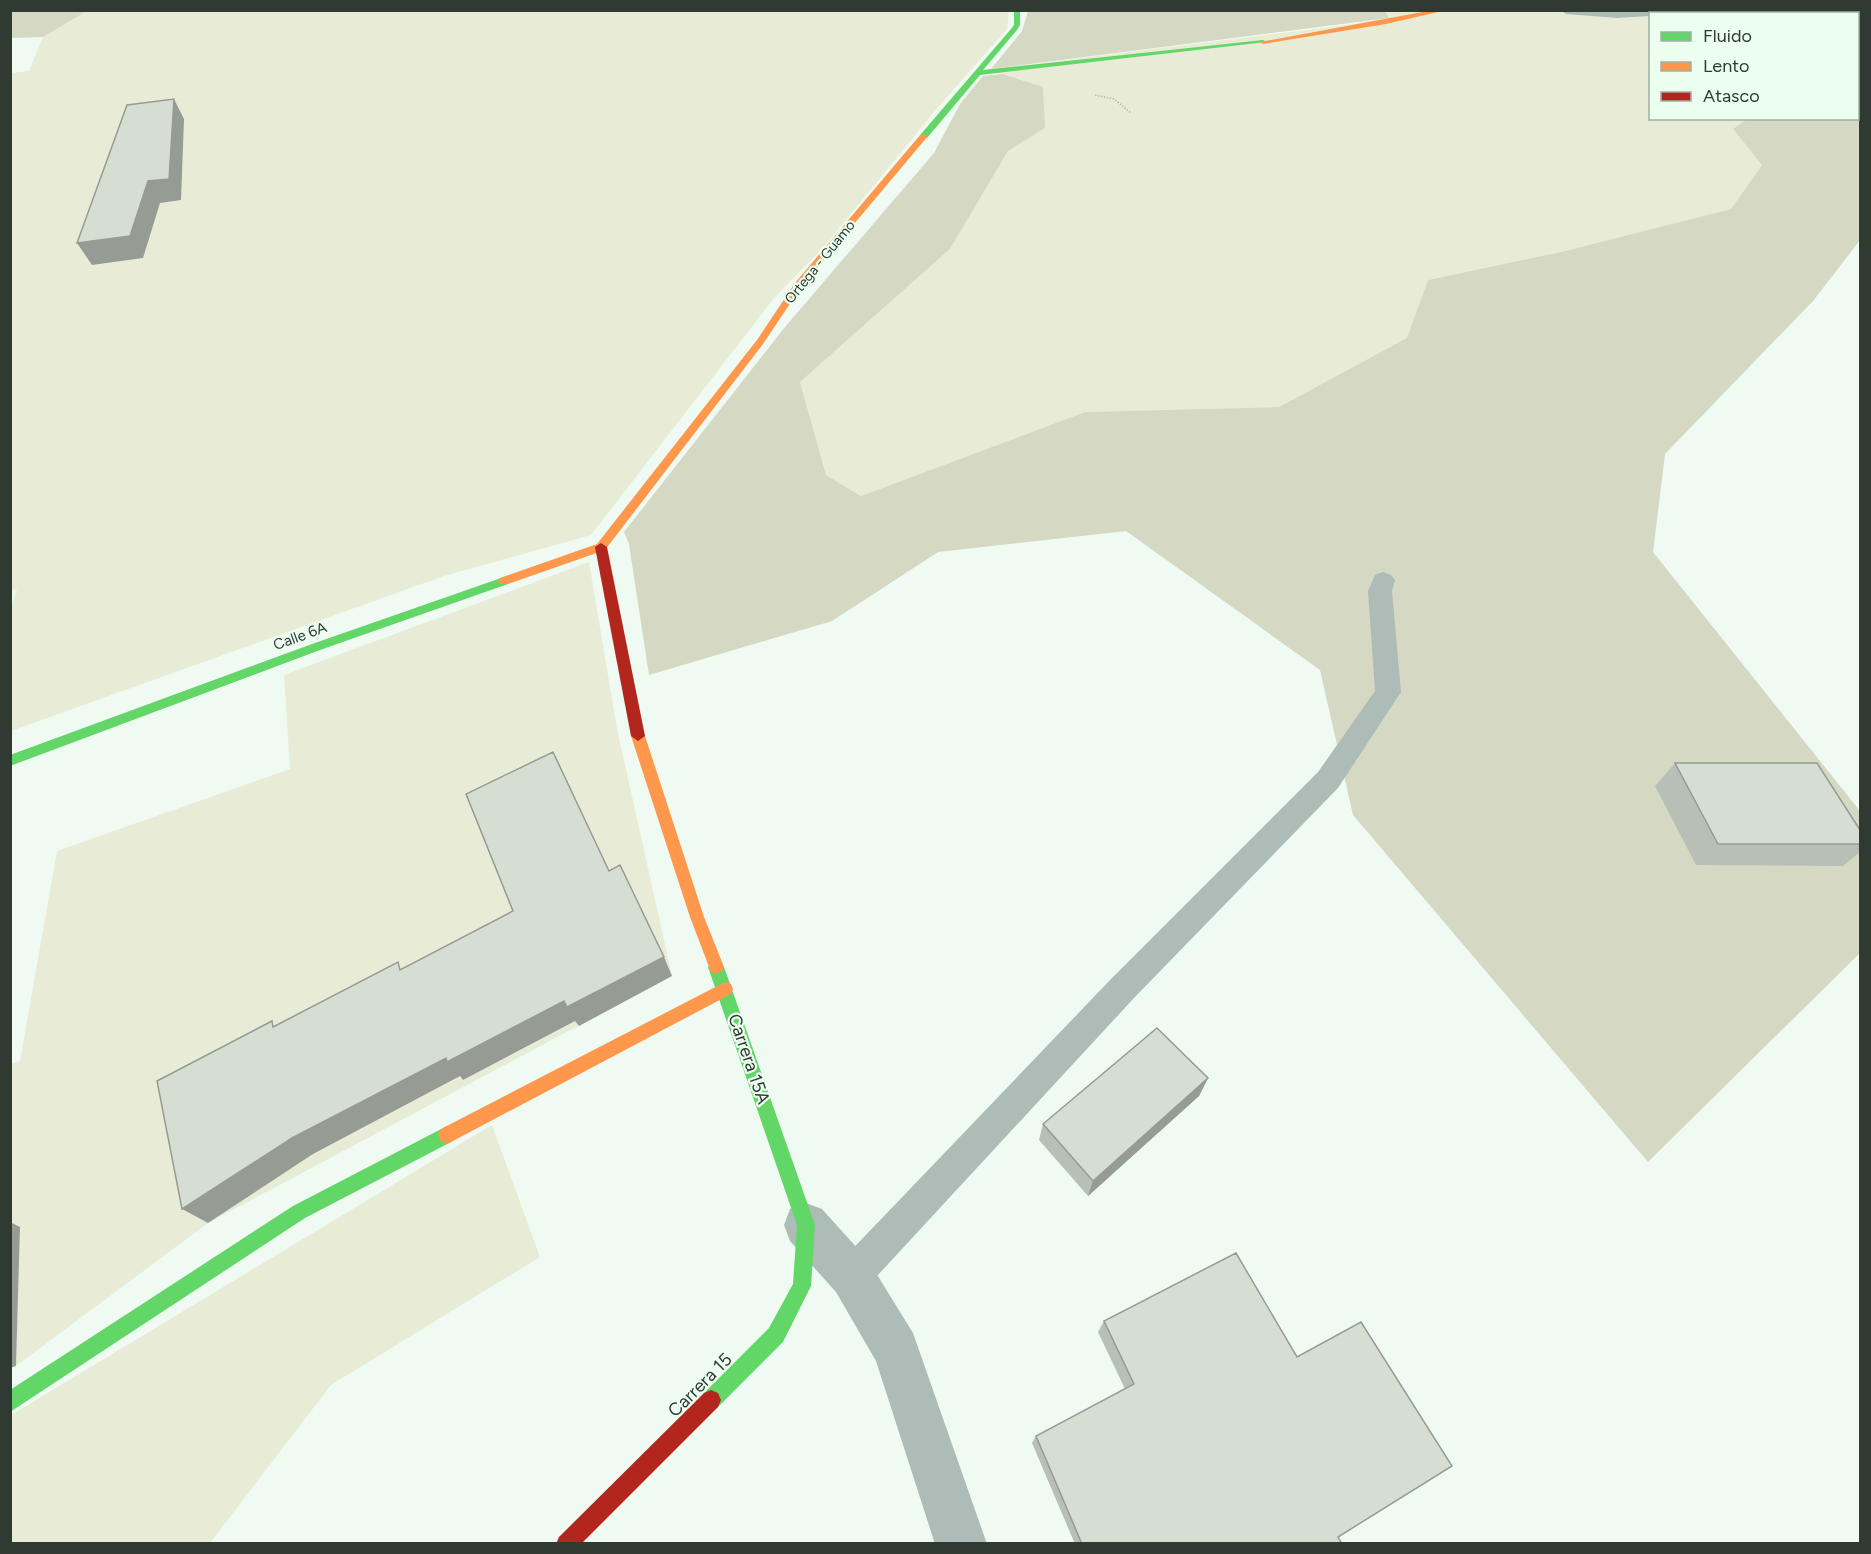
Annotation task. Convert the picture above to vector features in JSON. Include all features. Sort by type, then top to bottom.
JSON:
[{"type":"street","name":"Ortega - Guamo","points":[[602,547],[760,342],[798,285],[1014,30],[1017,25],[1017,10]]},
{"type":"street","points":[[976,73],[1204,50],[1402,20],[1444,10]]},
{"type":"street","points":[[1566,10],[1617,14],[1670,10]]},
{"type":"street","name":"Calle 6A","points":[[10,761],[316,647],[602,547]]},
{"type":"street","name":"Carrera 15A","points":[[602,547],[638,738],[697,917],[725,989],[806,1225],[852,1276],[896,1350],[962,1544]]},
{"type":"street","points":[[10,1402],[299,1212],[725,989]]},
{"type":"street","name":"Carrera 15","points":[[566,1544],[777,1335],[802,1286],[806,1225]]},
{"type":"lane","points":[[852,1276],[1123,988],[1328,780],[1388,692],[1380,591],[1383,580]]},
{"type":"green space","points":[[1384,10],[1389,18],[991,69],[1022,31],[1028,11]]},
{"type":"green space","points":[[10,11],[87,11],[43,37],[11,38]]},
{"type":"green space","points":[[87,11],[1009,11],[1007,29],[939,106],[822,249],[774,298],[591,535],[444,576],[11,731],[10,610],[17,589],[11,590],[11,73],[29,71],[43,37]]},
{"type":"green space","points":[[1384,11],[1860,11],[1860,56],[1859,12],[1649,12],[1649,120],[1746,120],[1733,129],[1762,165],[1731,209],[1561,252],[1428,280],[1408,338],[1279,407],[1085,412],[861,496],[826,475],[800,382],[950,249],[1008,151],[1045,128],[1002,74],[991,69],[1388,18]]},
{"type":"green space","points":[[1002,74],[1043,87],[1045,128],[1008,151],[950,249],[800,382],[826,475],[861,496],[1085,412],[1279,407],[1407,338],[1428,280],[1561,252],[1731,209],[1762,165],[1733,129],[1746,120],[1859,120],[1860,97],[1860,240],[1813,301],[1665,454],[1653,552],[1860,811],[1860,953],[1648,1162],[1353,815],[1320,670],[1126,531],[938,552],[832,621],[649,675],[629,544],[624,532],[785,327],[934,153],[960,104],[983,76]]},
{"type":"green space","points":[[589,562],[617,729],[672,976],[208,1223],[16,1366],[20,1227],[11,1231],[11,1064],[20,1061],[57,851],[290,769],[284,675]]},
{"type":"green space","points":[[492,1125],[540,1257],[331,1385],[210,1543],[11,1544],[11,1415]]},
{"type":"building","points":[[174,99],[169,179],[148,181],[130,236],[77,243],[127,105]]},
{"type":"building","points":[[553,752],[609,871],[620,865],[664,957],[567,1007],[564,1001],[447,1062],[446,1058],[292,1138],[182,1209],[157,1081],[272,1021],[273,1027],[398,962],[400,970],[513,911],[466,794]]},
{"type":"building","points":[[1675,763],[1817,763],[1860,830],[1860,844],[1718,844]]},
{"type":"building","points":[[1157,1028],[1208,1078],[1093,1181],[1043,1124]]},
{"type":"building","points":[[1236,1253],[1297,1357],[1361,1322],[1452,1466],[1338,1537],[1342,1544],[1082,1544],[1036,1436],[1134,1384],[1104,1321]]},
{"type":"traffic: fast","points":[[924,136],[1014,30],[1017,25],[1017,10]]},
{"type":"traffic: fast","points":[[976,73],[1263,42]]},
{"type":"traffic: fast","points":[[10,761],[316,647],[504,581]]},
{"type":"traffic: fast","points":[[711,1400],[776,1335],[802,1286],[806,1225],[716,967]]},
{"type":"traffic: fast","points":[[10,1402],[299,1212],[447,1135]]},
{"type":"traffic: slow","points":[[1263,42],[1444,10]]},
{"type":"traffic: slow","points":[[601,547],[760,342],[798,285],[924,136]]},
{"type":"traffic: slow","points":[[504,581],[601,547]]},
{"type":"traffic: slow","points":[[638,736],[697,917],[716,967]]},
{"type":"traffic: slow","points":[[447,1135],[725,989]]},
{"type":"traffic: jam","points":[[601,547],[638,736]]},
{"type":"traffic: jam","points":[[566,1544],[711,1400]]}]
